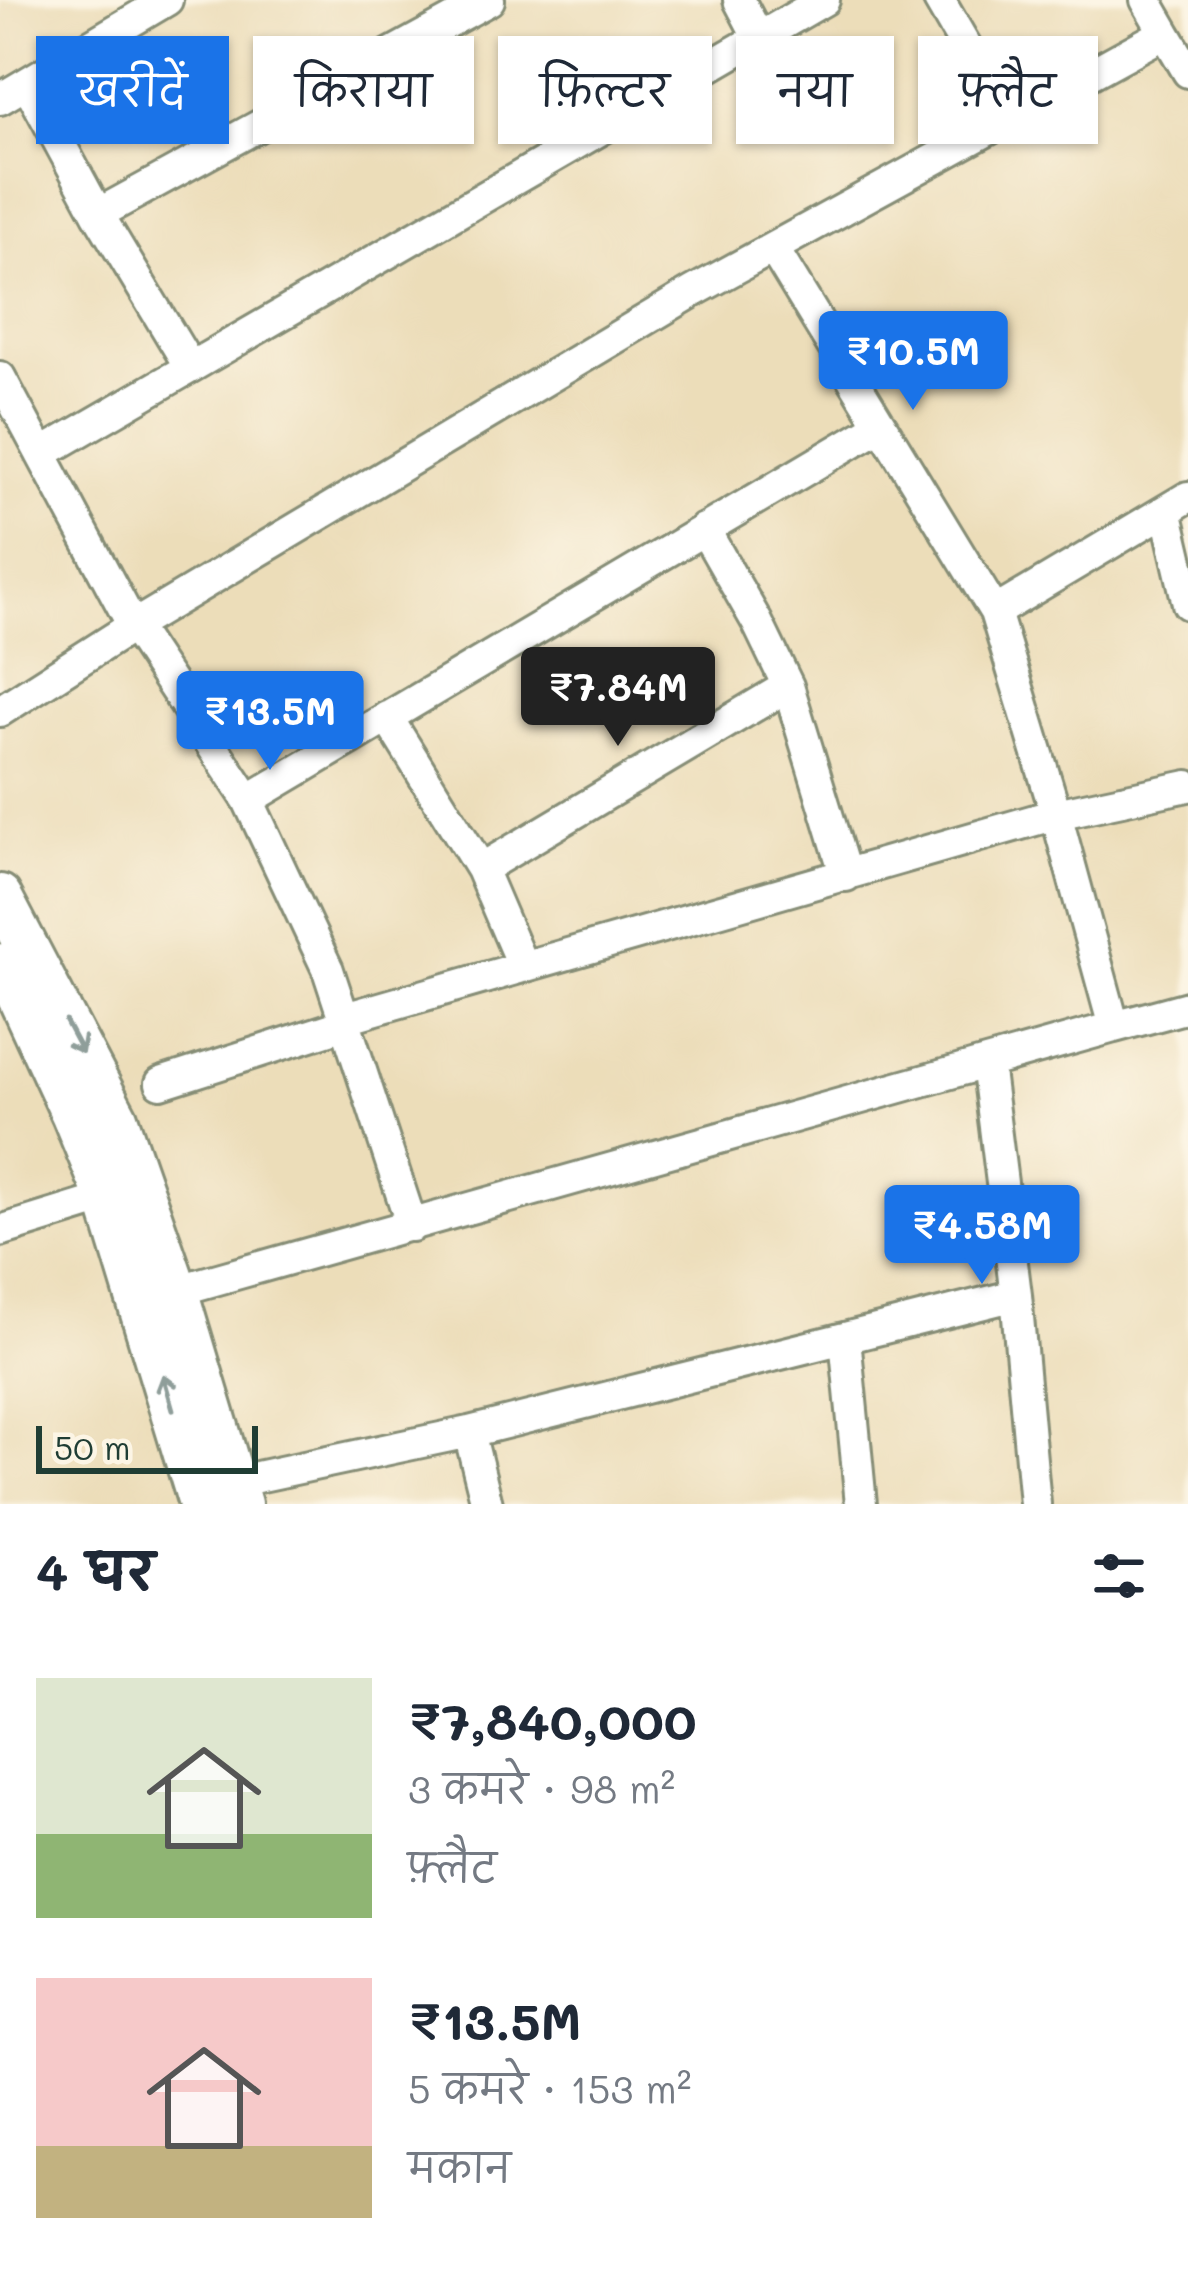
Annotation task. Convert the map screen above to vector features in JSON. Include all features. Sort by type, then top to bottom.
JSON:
[{"type":"street","points":[[167,0],[13,92],[98,214],[190,367]]},
{"type":"street","points":[[98,214],[489,0]]},
{"type":"street","points":[[739,0],[758,36]]},
{"type":"street","points":[[762,36],[824,0]]},
{"type":"street","points":[[939,0],[960,36]]},
{"type":"street","points":[[1146,0],[1188,72]]},
{"type":"street","points":[[1098,70],[1165,33]]},
{"type":"street","points":[[41,454],[736,51]]},
{"type":"street","points":[[0,711],[133,626],[694,291],[962,144]]},
{"type":"street","points":[[773,248],[995,612],[1057,814],[1114,1027]]},
{"type":"street","points":[[0,377],[133,626],[248,800],[328,970],[412,1226]]},
{"type":"street","points":[[248,800],[881,424]]},
{"type":"street","points":[[995,612],[1177,503],[1188,604]]},
{"type":"street","points":[[704,529],[788,686],[846,876]]},
{"type":"street","points":[[481,869],[788,686]]},
{"type":"street","points":[[387,717],[481,869],[523,967]]},
{"type":"street","points":[[161,1083],[339,1026],[345,1018],[1057,814],[1188,786]]},
{"type":"street","points":[[0,896],[116,1118],[158,1296],[225,1496],[1016,1295]]},
{"type":"street","points":[[4,974],[106,1198],[158,1296]]},
{"type":"street","points":[[158,1296],[1188,1007]]},
{"type":"street","points":[[987,1063],[1016,1295],[1035,1504]]},
{"type":"street","points":[[0,1231],[106,1198]]},
{"type":"street","points":[[845,1338],[861,1504]]},
{"type":"street","points":[[469,1432],[487,1504]]}]
